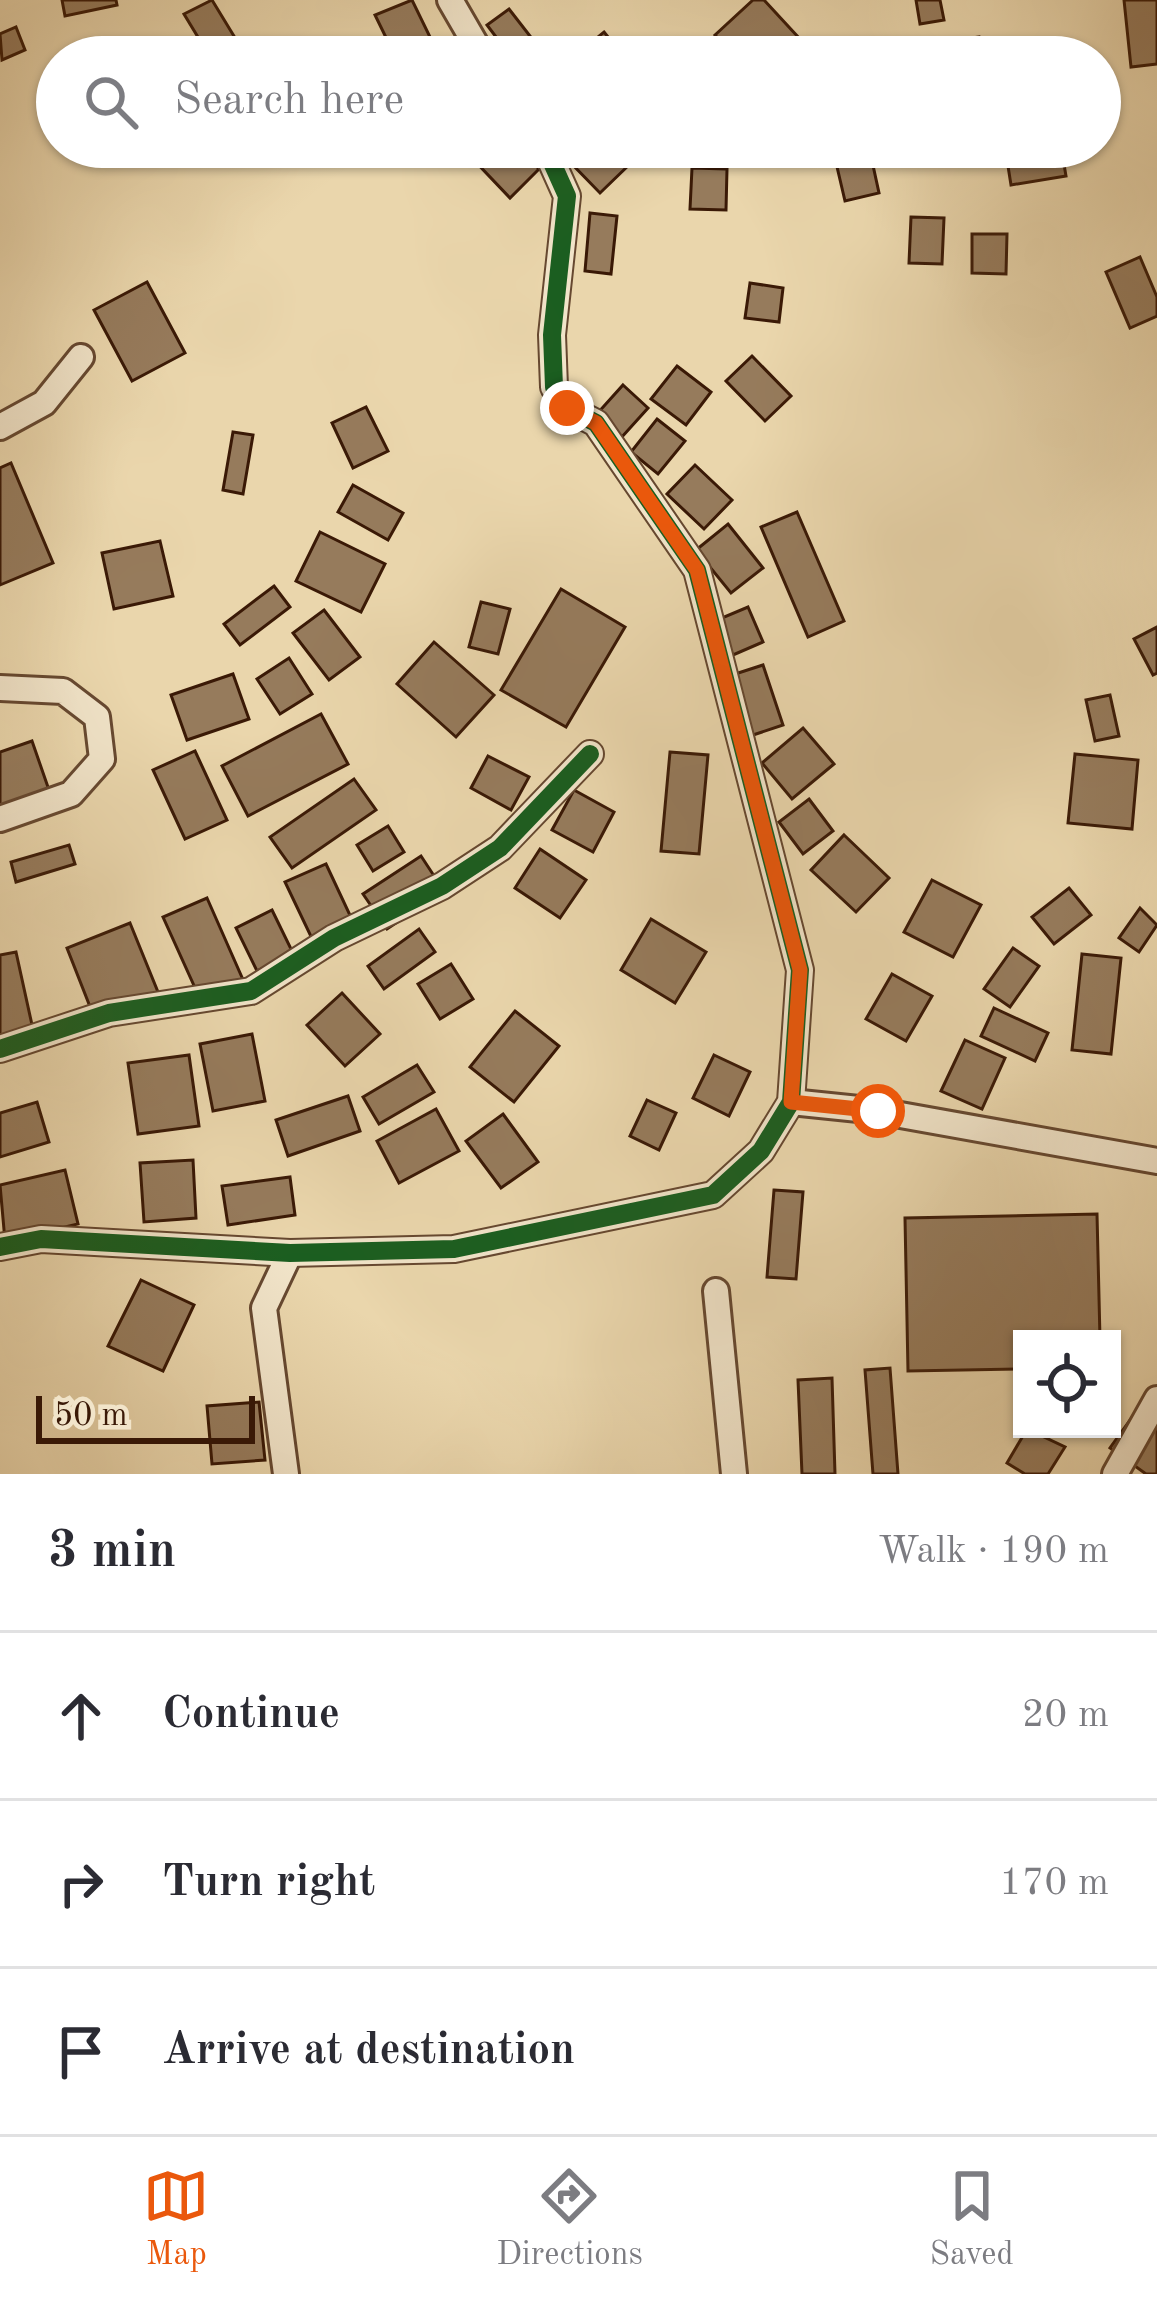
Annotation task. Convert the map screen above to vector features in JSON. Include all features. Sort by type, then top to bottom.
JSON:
[{"type":"street","points":[[449,0],[470,36]]},
{"type":"street","points":[[0,1247],[41,1239],[290,1253],[454,1250],[713,1195],[760,1151],[791,1102],[800,970],[697,570],[596,423],[567,408],[554,387],[552,335],[567,196],[554,168]]},
{"type":"street","points":[[0,427],[44,403],[81,357]]},
{"type":"street","points":[[0,688],[63,692],[97,717],[102,759],[71,794],[0,819]]},
{"type":"street","points":[[0,1049],[110,1013],[251,992],[334,938],[442,886],[500,848],[590,754]]},
{"type":"street","points":[[791,1102],[878,1111],[1157,1161]]},
{"type":"street","points":[[286,1474],[264,1308],[290,1253]]},
{"type":"street","points":[[716,1291],[734,1474]]},
{"type":"street","points":[[1115,1474],[1157,1400]]},
{"type":"building","points":[[62,0],[116,0],[117,5],[65,16]]},
{"type":"building","points":[[212,0],[234,36],[197,36],[184,14]]},
{"type":"building","points":[[412,0],[430,36],[385,36],[375,15]]},
{"type":"building","points":[[753,0],[764,0],[797,36],[716,36]]},
{"type":"building","points":[[916,0],[940,0],[944,20],[920,24]]},
{"type":"building","points":[[1124,0],[1157,0],[1157,64],[1131,67]]},
{"type":"building","points":[[509,9],[530,36],[495,36],[487,25]]},
{"type":"building","points":[[16,27],[25,50],[2,60],[0,34]]},
{"type":"building","points":[[481,168],[538,168],[510,198]]},
{"type":"building","points":[[576,168],[626,168],[600,193]]},
{"type":"building","points":[[692,168],[727,169],[726,210],[690,209]]},
{"type":"building","points":[[837,168],[874,168],[879,193],[845,201]]},
{"type":"building","points":[[1008,168],[1065,168],[1066,176],[1011,185]]},
{"type":"building","points":[[590,213],[617,216],[611,274],[585,271]]},
{"type":"building","points":[[911,217],[944,218],[942,264],[909,263]]},
{"type":"building","points":[[972,234],[1007,234],[1006,274],[972,273]]},
{"type":"building","points":[[1140,257],[1157,297],[1157,316],[1130,328],[1106,272]]},
{"type":"building","points":[[147,282],[185,353],[132,381],[94,310]]},
{"type":"building","points":[[750,283],[783,288],[779,322],[745,318]]},
{"type":"building","points":[[752,356],[791,396],[765,421],[726,381]]},
{"type":"building","points":[[677,366],[711,392],[686,425],[651,399]]},
{"type":"building","points":[[623,385],[648,408],[621,438],[595,416]]},
{"type":"building","points":[[366,407],[388,451],[353,468],[332,423]]},
{"type":"building","points":[[657,419],[685,441],[658,474],[631,452]]},
{"type":"building","points":[[233,432],[253,435],[243,494],[223,490]]},
{"type":"building","points":[[11,463],[53,563],[0,585],[0,468]]},
{"type":"building","points":[[695,465],[732,500],[704,529],[667,494]]},
{"type":"building","points":[[353,485],[403,513],[388,540],[338,512]]},
{"type":"building","points":[[797,512],[844,621],[808,637],[761,527]]},
{"type":"building","points":[[728,524],[763,568],[731,593],[696,550]]},
{"type":"building","points":[[320,532],[385,564],[361,612],[296,581]]},
{"type":"building","points":[[160,541],[173,596],[114,609],[102,553]]},
{"type":"building","points":[[274,586],[290,607],[240,645],[224,624]]},
{"type":"building","points":[[561,589],[625,627],[566,727],[501,690]]},
{"type":"building","points":[[481,602],[510,609],[498,654],[469,647]]},
{"type":"building","points":[[748,607],[763,642],[733,655],[717,620]]},
{"type":"building","points":[[324,610],[360,657],[329,680],[293,633]]},
{"type":"building","points":[[1157,627],[1157,673],[1153,675],[1134,639]]},
{"type":"building","points":[[434,642],[494,695],[456,737],[397,684]]},
{"type":"building","points":[[289,658],[312,694],[280,714],[257,679]]},
{"type":"building","points":[[763,665],[783,725],[753,735],[732,675]]},
{"type":"building","points":[[233,674],[249,719],[187,740],[171,695]]},
{"type":"building","points":[[1110,695],[1119,736],[1095,741],[1086,700]]},
{"type":"building","points":[[321,714],[348,764],[248,816],[222,766]]},
{"type":"building","points":[[803,728],[834,764],[792,799],[762,763]]},
{"type":"building","points":[[32,741],[49,790],[0,806],[0,752]]},
{"type":"building","points":[[195,751],[227,820],[185,839],[153,770]]},
{"type":"building","points":[[670,752],[708,755],[699,854],[661,851]]},
{"type":"building","points":[[1075,754],[1138,760],[1132,829],[1068,823]]},
{"type":"building","points":[[488,756],[529,777],[511,810],[471,788]]},
{"type":"building","points":[[354,779],[376,810],[292,868],[270,837]]},
{"type":"building","points":[[574,790],[614,812],[593,852],[552,830]]},
{"type":"building","points":[[809,799],[833,831],[803,854],[779,822]]},
{"type":"building","points":[[388,826],[404,852],[373,871],[357,845]]},
{"type":"building","points":[[844,835],[889,878],[856,912],[811,870]]},
{"type":"building","points":[[69,845],[75,864],[16,882],[11,862]]},
{"type":"building","points":[[540,849],[586,880],[560,918],[515,888]]},
{"type":"building","points":[[421,856],[444,891],[387,929],[363,894]]},
{"type":"building","points":[[326,864],[356,928],[316,947],[285,882]]},
{"type":"building","points":[[932,880],[981,905],[953,957],[904,932]]},
{"type":"building","points":[[1069,888],[1091,915],[1054,944],[1032,917]]},
{"type":"building","points":[[207,898],[244,982],[201,1001],[163,917]]},
{"type":"building","points":[[1140,908],[1157,925],[1139,952],[1119,938]]},
{"type":"building","points":[[272,910],[293,953],[257,971],[236,928]]},
{"type":"building","points":[[651,919],[706,952],[675,1003],[621,970]]},
{"type":"building","points":[[130,923],[160,997],[96,1022],[67,948]]},
{"type":"building","points":[[419,929],[435,952],[384,989],[368,966]]},
{"type":"building","points":[[1013,948],[1039,966],[1010,1007],[984,989]]},
{"type":"building","points":[[16,952],[34,1034],[0,1042],[0,955]]},
{"type":"building","points":[[1082,954],[1121,958],[1111,1054],[1072,1050]]},
{"type":"building","points":[[451,964],[473,999],[440,1019],[418,984]]},
{"type":"building","points":[[892,974],[932,996],[906,1041],[866,1019]]},
{"type":"building","points":[[342,993],[380,1034],[345,1066],[307,1025]]},
{"type":"building","points":[[994,1008],[1048,1033],[1035,1061],[981,1036]]},
{"type":"building","points":[[515,1011],[559,1046],[514,1102],[470,1067]]},
{"type":"building","points":[[252,1034],[265,1101],[213,1111],[200,1044]]},
{"type":"building","points":[[965,1040],[1005,1058],[982,1109],[941,1091]]},
{"type":"building","points":[[189,1055],[199,1126],[138,1134],[128,1063]]},
{"type":"building","points":[[714,1055],[750,1072],[729,1116],[693,1098]]},
{"type":"building","points":[[417,1065],[434,1092],[379,1124],[363,1097]]},
{"type":"building","points":[[348,1096],[360,1131],[288,1156],[276,1120]]},
{"type":"building","points":[[647,1100],[676,1113],[659,1150],[630,1136]]},
{"type":"building","points":[[37,1102],[49,1142],[0,1157],[0,1113]]},
{"type":"building","points":[[436,1109],[459,1151],[399,1183],[377,1141]]},
{"type":"building","points":[[503,1114],[538,1162],[501,1188],[466,1141]]},
{"type":"building","points":[[193,1160],[196,1218],[144,1222],[140,1163]]},
{"type":"building","points":[[65,1170],[78,1224],[5,1241],[0,1185]]},
{"type":"building","points":[[290,1177],[295,1215],[228,1225],[222,1186]]},
{"type":"building","points":[[774,1190],[803,1192],[796,1279],[767,1277]]},
{"type":"building","points":[[1097,1214],[1100,1330],[1013,1330],[1013,1369],[908,1371],[905,1218]]},
{"type":"building","points":[[141,1280],[194,1305],[163,1371],[108,1346]]},
{"type":"building","points":[[890,1368],[898,1474],[873,1474],[865,1370]]},
{"type":"building","points":[[832,1378],[835,1474],[802,1474],[798,1380]]},
{"type":"building","points":[[259,1402],[265,1460],[212,1464],[207,1406]]},
{"type":"building","points":[[1138,1409],[1157,1422],[1157,1474],[1146,1474],[1110,1448]]},
{"type":"building","points":[[1022,1438],[1046,1438],[1065,1447],[1048,1474],[1025,1474],[1007,1463]]},
{"type":"cycle path","points":[[0,1247],[41,1239],[290,1253],[454,1249],[713,1195],[761,1151],[791,1102],[800,970],[697,570],[596,423],[567,408],[554,387],[552,335],[567,196],[554,168]]},
{"type":"cycle path","points":[[0,1049],[109,1013],[251,991],[334,938],[442,886],[500,848],[590,754]]},
{"type":"route","points":[[567,408],[596,423],[697,570],[800,970],[798,1062],[791,1102],[878,1111]]}]
